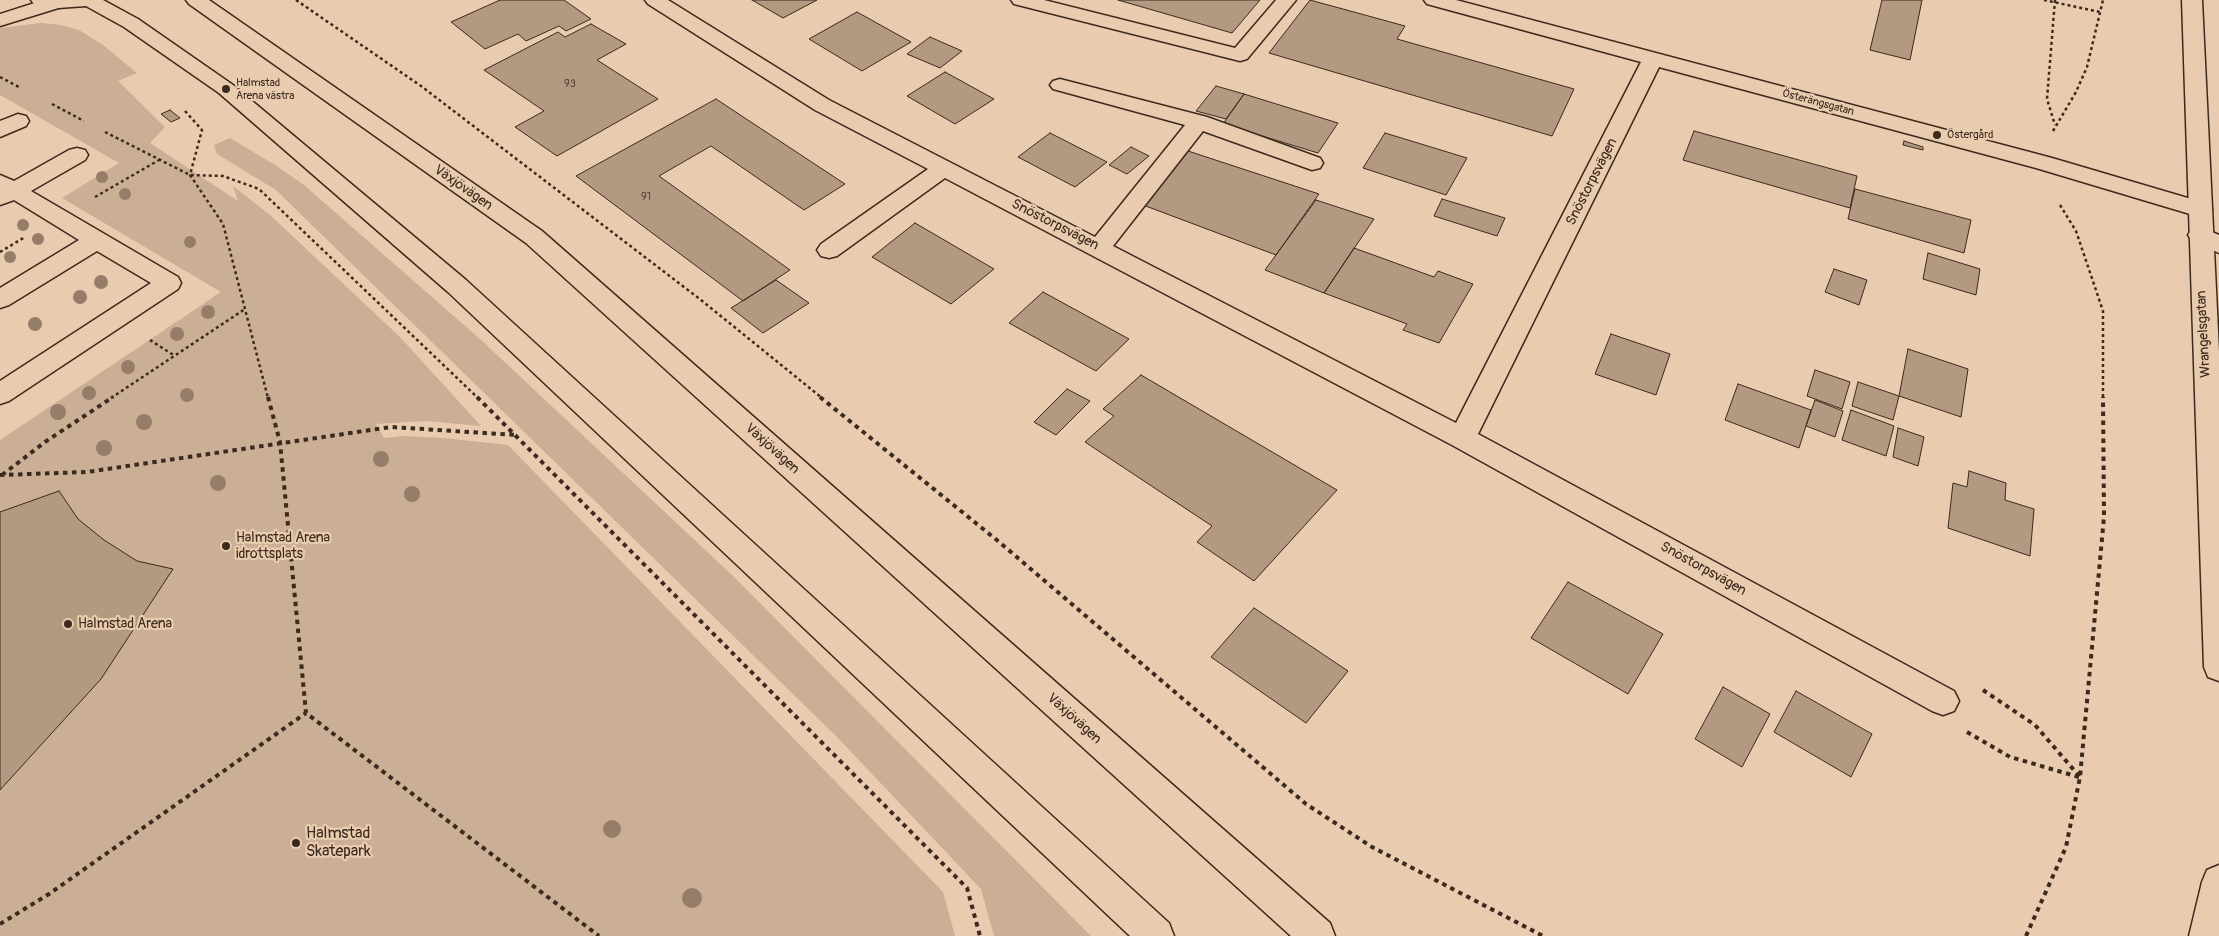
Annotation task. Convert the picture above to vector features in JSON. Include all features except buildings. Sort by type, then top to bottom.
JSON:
[{"type":"main road","points":[[0,20],[49,1],[89,0],[131,23],[226,88],[457,286],[1156,936]]},
{"type":"main road","name":"Växjövägen","points":[[196,0],[534,237],[1317,936]]},
{"type":"main road","name":"Snöstorpsvägen","points":[[655,0],[822,104],[1462,438],[1943,701]]},
{"type":"main road","points":[[1021,0],[1240,54],[1286,0]]},
{"type":"main road","name":"Österängsgatan","points":[[1434,0],[2044,163],[2206,230]]},
{"type":"main road","name":"Wrangelsgatan","points":[[2192,0],[2206,230],[2219,667]]},
{"type":"main road","name":"Snöstorpsvägen","points":[[1462,438],[1654,59]]},
{"type":"main road","points":[[1060,85],[1199,122],[1312,163]]},
{"type":"main road","points":[[1099,248],[1199,122]]},
{"type":"main road","points":[[5,190],[77,156]]},
{"type":"main road","points":[[829,250],[945,168]]},
{"type":"main road","points":[[0,394],[169,283],[97,240],[5,190]]},
{"type":"main road","points":[[0,299],[97,240]]},
{"type":"main road","points":[[2207,936],[2219,882]]},
{"type":"path","points":[[296,0],[421,86],[701,300],[998,541],[1306,804],[1372,847],[1543,936]]},
{"type":"path","points":[[2044,0],[2100,12]]},
{"type":"path","points":[[2026,936],[2066,847],[2080,777],[2104,517],[2103,311],[2076,231],[2046,180],[2044,163],[2048,141],[2055,125],[2076,92],[2087,67],[2103,0]]},
{"type":"path","points":[[2055,1],[2048,100],[2055,125]]},
{"type":"path","points":[[0,77],[27,91]]},
{"type":"path","points":[[44,100],[89,123]]},
{"type":"path","points":[[185,112],[202,130],[190,175],[223,224],[280,442],[306,713],[600,936]]},
{"type":"path","points":[[98,128],[190,175],[223,176],[259,189],[517,435],[967,888],[980,936]]},
{"type":"path","points":[[1,475],[45,442],[245,309]]},
{"type":"path","points":[[150,340],[174,356]]},
{"type":"path","points":[[1,475],[87,472],[391,427],[517,435]]},
{"type":"path","points":[[1943,701],[1960,728],[2010,757],[2080,777]]},
{"type":"path","points":[[0,924],[49,894],[306,713]]},
{"type":"shaded area","name":"Halmstad Arena idrottsplats","points":[[41,23],[61,25],[79,30],[103,45],[137,73],[118,81],[165,127],[150,143],[238,201],[233,186],[270,215],[400,337],[481,426],[426,421],[376,424],[384,438],[404,436],[443,438],[508,445],[943,892],[955,936],[0,936],[0,440],[221,292],[62,198],[119,163],[0,95],[0,28]]},
{"type":"shaded area","points":[[230,138],[304,185],[480,339],[733,576],[1091,936],[994,936],[981,889],[837,737],[276,190],[217,154],[214,145]]},
{"type":"place","name":"Halmstad Arena västra","points":[[226,89]]},
{"type":"place","name":"Östergård","points":[[1937,135]]},
{"type":"place","name":"Halmstad Arena idrottsplats","points":[[226,546]]},
{"type":"place","name":"Halmstad Arena","points":[[68,624]]},
{"type":"place","name":"Halmstad Skatepark","points":[[296,843]]}]
